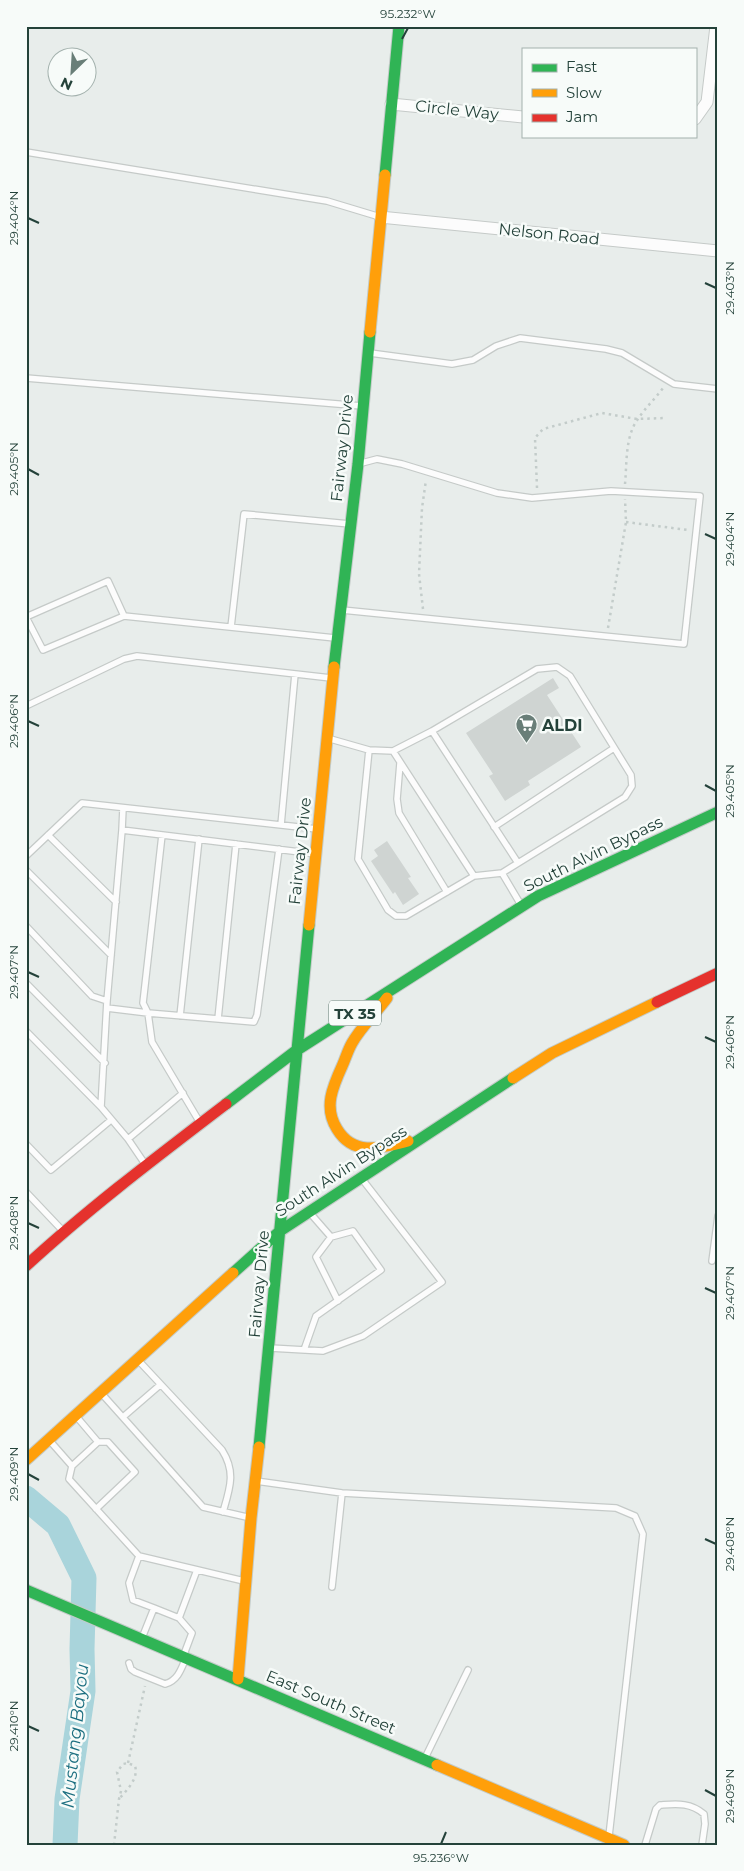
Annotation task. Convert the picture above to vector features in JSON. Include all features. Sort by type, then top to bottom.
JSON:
[{"type":"street","name":"Fairway Drive","points":[[238,1680],[251,1518],[318,829],[340,610],[358,464],[399,26]]},
{"type":"street","points":[[696,118],[707,102],[716,26]]},
{"type":"street","name":"Circle Way","points":[[392,104],[522,117]]},
{"type":"street","name":"Nelson Road","points":[[380,217],[718,251]]},
{"type":"street","name":"South Alvin Bypass","points":[[26,1266],[64,1231],[146,1165],[297,1050],[538,896],[718,812]]},
{"type":"street","name":"South Alvin Bypass","points":[[28,1459],[280,1231],[552,1053],[718,973]]},
{"type":"street","points":[[397,986],[352,1043],[332,1086],[329,1106],[332,1121],[343,1139],[357,1147],[379,1148],[422,1138]]},
{"type":"street","name":"East South Street","points":[[27,1591],[624,1845]]},
{"type":"lane","points":[[26,152],[327,201],[380,217]]},
{"type":"lane","points":[[367,352],[452,364],[473,360],[496,346],[520,338],[606,349],[622,353],[674,384],[718,389]]},
{"type":"lane","points":[[26,378],[362,406]]},
{"type":"lane","points":[[340,610],[684,644],[700,496],[611,491],[537,498],[497,492],[402,464],[377,459],[358,464]]},
{"type":"lane","points":[[231,627],[244,514],[350,524]]},
{"type":"lane","points":[[124,616],[108,581],[26,617],[43,650],[124,616],[337,638]]},
{"type":"lane","points":[[26,706],[124,659],[137,656],[333,678]]},
{"type":"lane","points":[[327,738],[369,750],[393,751],[432,731],[537,669],[557,667],[570,676],[631,775],[632,786],[626,797],[502,874],[474,876],[406,916],[396,916],[388,910],[358,859],[369,750]]},
{"type":"lane","points":[[282,825],[296,674]]},
{"type":"lane","points":[[432,731],[518,863]]},
{"type":"lane","points":[[494,827],[614,748]]},
{"type":"lane","points":[[393,751],[474,876]]},
{"type":"lane","points":[[400,761],[397,799],[399,813],[447,892]]},
{"type":"lane","points":[[26,856],[82,803],[318,829]]},
{"type":"lane","points":[[101,1107],[107,1005],[123,808]]},
{"type":"lane","points":[[122,830],[316,854]]},
{"type":"lane","points":[[48,835],[116,902]]},
{"type":"lane","points":[[162,835],[143,1003],[148,1013],[152,1042],[200,1123]]},
{"type":"lane","points":[[180,1016],[199,839]]},
{"type":"lane","points":[[218,1019],[236,844]]},
{"type":"lane","points":[[26,926],[92,996],[107,1005],[148,1013],[254,1022],[257,1015],[279,849]]},
{"type":"lane","points":[[26,870],[111,955]]},
{"type":"lane","points":[[502,874],[522,907]]},
{"type":"lane","points":[[26,982],[105,1063]]},
{"type":"lane","points":[[26,1031],[101,1107],[128,1139],[146,1165]]},
{"type":"lane","points":[[128,1139],[183,1093]]},
{"type":"lane","points":[[26,1144],[51,1170],[111,1120]]},
{"type":"lane","points":[[269,1348],[323,1351],[363,1336],[442,1282],[361,1178]]},
{"type":"lane","points":[[26,1192],[64,1231]]},
{"type":"lane","points":[[309,1211],[331,1237]]},
{"type":"lane","points":[[712,1261],[718,1216]]},
{"type":"lane","points":[[304,1350],[316,1316],[338,1301],[381,1270],[353,1231],[331,1237],[316,1256],[338,1301]]},
{"type":"lane","points":[[137,1360],[222,1450],[228,1460],[232,1481],[223,1512]]},
{"type":"lane","points":[[123,1417],[160,1384]]},
{"type":"lane","points":[[100,1393],[203,1507],[251,1518]]},
{"type":"lane","points":[[75,1415],[98,1442]]},
{"type":"lane","points":[[48,1440],[72,1466]]},
{"type":"lane","points":[[96,1509],[135,1472],[108,1442],[98,1442],[72,1466],[69,1479],[96,1509],[139,1556],[246,1582]]},
{"type":"lane","points":[[256,1481],[342,1493],[616,1508],[635,1516],[643,1534],[609,1838]]},
{"type":"lane","points":[[332,1586],[342,1493]]},
{"type":"lane","points":[[129,1663],[131,1669],[161,1684],[170,1683],[179,1674],[192,1633],[180,1618],[133,1600],[128,1583],[139,1556]]},
{"type":"lane","points":[[180,1618],[197,1570]]},
{"type":"lane","points":[[142,1640],[154,1608]]},
{"type":"lane","points":[[424,1760],[468,1670]]},
{"type":"lane","points":[[645,1845],[656,1810],[660,1805],[683,1803],[697,1808],[704,1814],[705,1824],[702,1845]]},
{"type":"path","points":[[606,636],[626,522],[625,492],[628,445],[637,420],[669,381]]},
{"type":"path","points":[[537,498],[535,438],[543,429],[602,413],[637,420],[666,418]]},
{"type":"path","points":[[424,618],[419,574],[422,508],[427,472]]},
{"type":"path","points":[[626,522],[696,531]]},
{"type":"path","points":[[128,1763],[147,1677]]},
{"type":"path","points":[[114,1845],[119,1799],[121,1792],[117,1772],[123,1764],[128,1763],[135,1766],[137,1771],[135,1777],[119,1799]]},
{"type":"building","points":[[553,678],[559,688],[547,695],[581,747],[528,781],[530,785],[505,801],[489,776],[493,774],[466,733]]},
{"type":"building","points":[[387,841],[411,877],[408,878],[419,894],[403,905],[395,892],[393,894],[371,861],[378,856],[374,850]]},
{"type":"waterway","name":"Mustang Bayou","points":[[26,1498],[58,1525],[84,1578],[83,1691],[67,1799],[65,1845]]},
{"type":"traffic: fast","points":[[385,175],[399,26]]},
{"type":"traffic: fast","points":[[334,667],[358,464],[370,332]]},
{"type":"traffic: fast","points":[[226,1104],[297,1050],[538,896],[718,812]]},
{"type":"traffic: fast","points":[[259,1447],[309,925]]},
{"type":"traffic: fast","points":[[233,1273],[280,1231],[513,1078]]},
{"type":"traffic: fast","points":[[26,1590],[437,1765]]},
{"type":"traffic: slow","points":[[370,332],[385,175]]},
{"type":"traffic: slow","points":[[309,925],[334,667]]},
{"type":"traffic: slow","points":[[387,998],[360,1031],[351,1046],[333,1088],[330,1105],[331,1113],[337,1129],[351,1144],[360,1147],[378,1148],[408,1141]]},
{"type":"traffic: slow","points":[[513,1078],[552,1053],[657,1002]]},
{"type":"traffic: slow","points":[[26,1460],[233,1273]]},
{"type":"traffic: slow","points":[[238,1679],[251,1518],[259,1447]]},
{"type":"traffic: slow","points":[[437,1765],[624,1845]]},
{"type":"traffic: jam","points":[[657,1002],[718,973]]},
{"type":"traffic: jam","points":[[26,1266],[99,1203],[226,1104]]},
{"type":"place","name":"ALDI","points":[[526,744]]}]
